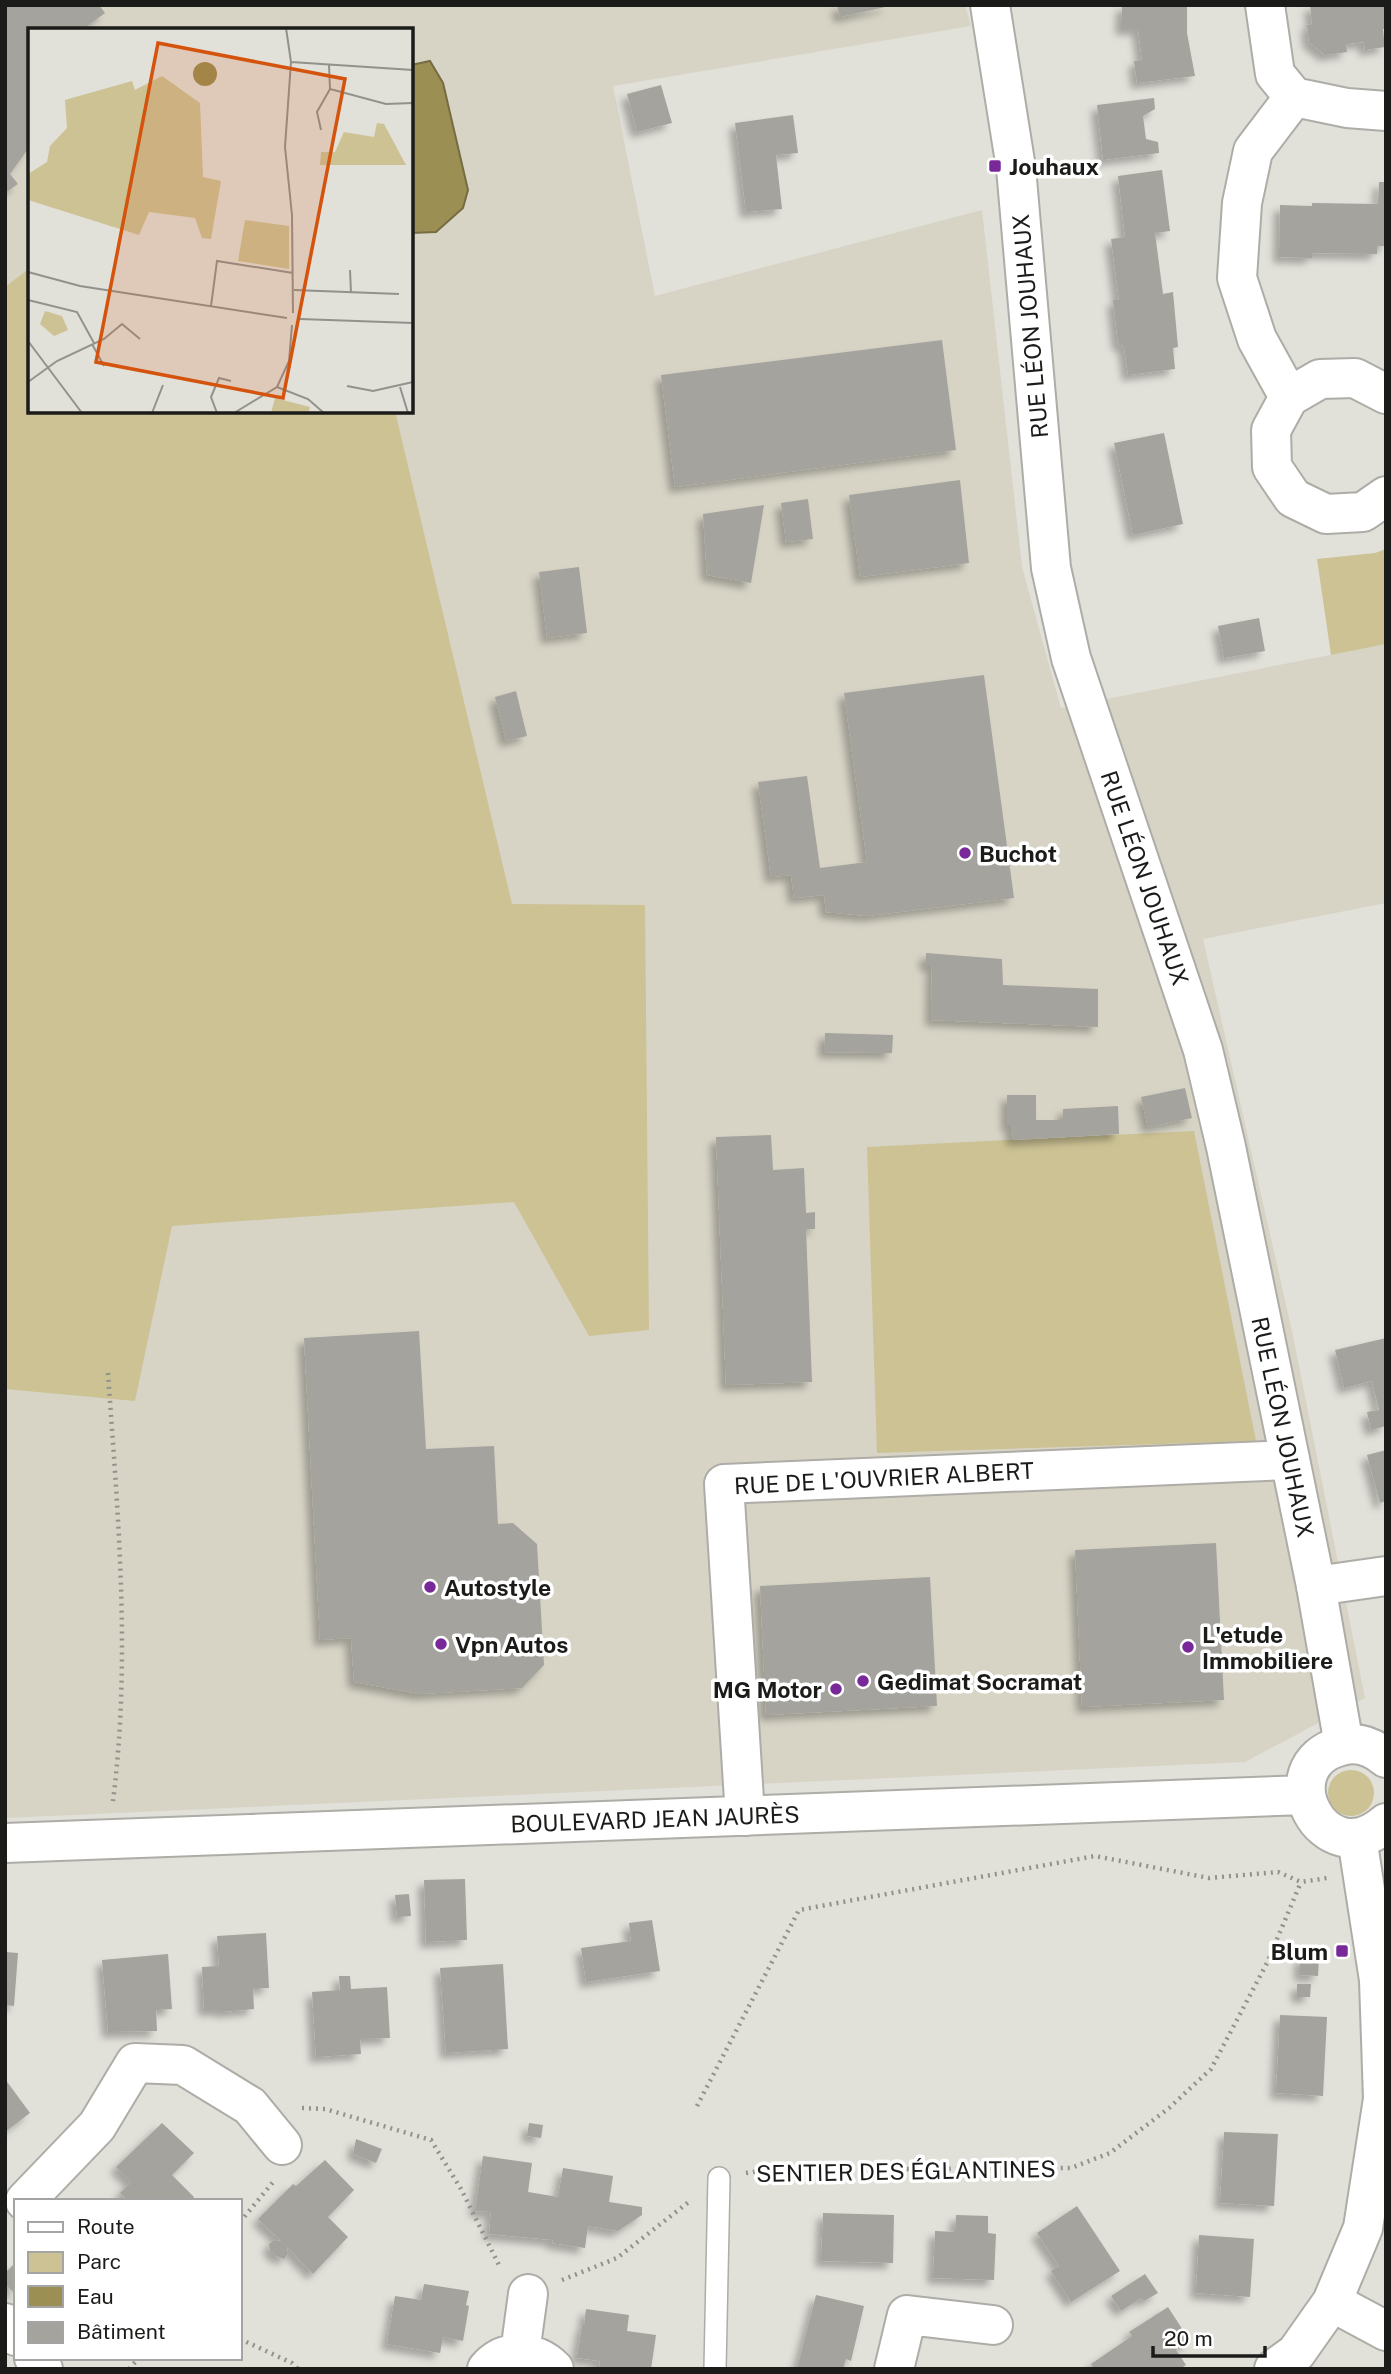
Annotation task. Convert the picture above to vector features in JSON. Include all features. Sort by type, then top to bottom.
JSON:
[{"type":"street","name":"RUE LÉON JOUHAUX","points":[[990,5],[1016,168],[1051,568],[1071,658],[1203,1050],[1226,1147],[1316,1586],[1344,1745]]},
{"type":"street","points":[[1265,5],[1275,75],[1294,97],[1347,108],[1386,111]]},
{"type":"street","points":[[1289,397],[1257,339],[1237,278],[1242,203],[1253,151],[1294,97]]},
{"type":"street","points":[[1386,394],[1355,378],[1320,379],[1289,397],[1271,430],[1272,467],[1293,498],[1326,514],[1363,512],[1386,496]]},
{"type":"street","name":"RUE DE L'OUVRIER ALBERT","points":[[745,1816],[724,1484],[1290,1460]]},
{"type":"street","points":[[1316,1586],[1386,1576]]},
{"type":"street","points":[[1274,2369],[1296,2353],[1332,2302],[1363,2228],[1383,2099],[1371,1830],[1342,1837],[1328,1831],[1317,1822],[1309,1809],[1306,1782],[1311,1768],[1320,1757],[1331,1749],[1344,1745],[1373,1748],[1386,1758]]},
{"type":"street","name":"BOULEVARD JEAN JAURÈS","points":[[5,1843],[1306,1795]]},
{"type":"street","points":[[27,2199],[97,2126],[135,2063],[183,2065],[250,2106],[282,2145]]},
{"type":"street","points":[[520,2364],[528,2294]]},
{"type":"street","points":[[1332,2302],[1386,2331]]},
{"type":"street","points":[[894,2369],[906,2315],[993,2325]]},
{"type":"lane","points":[[715,2369],[719,2178]]},
{"type":"path","points":[[108,1373],[121,1558],[120,1746],[108,1839]]},
{"type":"path","points":[[697,2106],[799,1910],[1095,1856],[1209,1878],[1278,1872],[1301,1882],[1331,1877]]},
{"type":"path","name":"SENTIER DES ÉGLANTINES","points":[[719,2178],[764,2170],[1071,2168],[1110,2153],[1169,2108],[1211,2069],[1267,1963],[1301,1882]]},
{"type":"path","points":[[250,2106],[325,2109],[431,2140],[461,2189],[502,2271],[528,2294],[617,2258],[719,2178]]},
{"type":"path","points":[[242,2220],[283,2171],[282,2145]]},
{"type":"path","points":[[242,2340],[292,2363],[298,2369]]},
{"type":"shaded area","points":[[5,5],[965,5],[971,26],[613,86],[655,296],[982,210],[1022,567],[1061,708],[1386,644],[1386,903],[1203,939],[1292,1331],[1365,1698],[1245,1762],[5,1818]]},
{"type":"green space","points":[[28,270],[28,413],[395,413],[512,904],[645,905],[649,1330],[589,1336],[514,1202],[172,1226],[135,1401],[5,1389],[5,287]]},
{"type":"green space","points":[[1386,549],[1386,644],[1331,655],[1317,559],[1375,553]]},
{"type":"green space","points":[[1194,1131],[1256,1441],[877,1453],[867,1147]]},
{"type":"green space","points":[[1351,1770],[1367,1777],[1374,1793],[1367,1809],[1351,1816],[1335,1809],[1328,1793],[1335,1777]]},
{"type":"water","points":[[430,61],[443,83],[468,190],[463,208],[436,232],[413,233],[413,65]]},
{"type":"building","points":[[5,5],[99,5],[105,13],[85,28],[28,28],[28,149],[10,174],[18,184],[5,193]]},
{"type":"building","points":[[837,5],[889,5],[890,6],[840,17]]},
{"type":"building","points":[[1122,5],[1187,5],[1187,33],[1195,76],[1137,83],[1134,61],[1142,60],[1138,29],[1121,29]]},
{"type":"building","points":[[1310,5],[1386,5],[1386,29],[1383,29],[1385,47],[1365,50],[1364,42],[1346,44],[1347,52],[1325,55],[1309,42],[1307,25],[1312,24]]},
{"type":"building","points":[[661,85],[672,123],[637,132],[627,94]]},
{"type":"building","points":[[1154,98],[1155,109],[1143,116],[1146,139],[1158,142],[1159,153],[1103,160],[1097,105]]},
{"type":"building","points":[[793,115],[798,153],[776,155],[782,209],[746,212],[735,123]]},
{"type":"building","points":[[1162,170],[1170,231],[1155,233],[1163,294],[1173,292],[1178,347],[1173,348],[1175,369],[1128,375],[1124,347],[1118,343],[1113,300],[1119,300],[1111,239],[1125,237],[1118,176]]},
{"type":"building","points":[[1379,182],[1386,182],[1386,246],[1377,246],[1377,254],[1312,253],[1312,258],[1279,257],[1280,205],[1378,204]]},
{"type":"building","points":[[942,340],[956,450],[675,487],[661,375]]},
{"type":"building","points":[[1164,433],[1183,524],[1133,535],[1114,443]]},
{"type":"building","points":[[960,480],[969,563],[860,577],[849,495]]},
{"type":"building","points":[[808,499],[813,539],[786,542],[781,503]]},
{"type":"building","points":[[764,505],[751,583],[707,575],[703,514]]},
{"type":"building","points":[[579,567],[587,633],[547,638],[539,572]]},
{"type":"building","points":[[1259,618],[1265,651],[1224,658],[1218,626]]},
{"type":"building","points":[[984,675],[1014,898],[867,916],[826,912],[824,895],[794,898],[791,875],[771,877],[758,782],[807,776],[820,868],[867,862],[844,693]]},
{"type":"building","points":[[516,691],[527,736],[506,741],[495,697]]},
{"type":"building","points":[[926,953],[1002,959],[1003,985],[1098,989],[1098,1027],[931,1020],[932,965],[925,965]]},
{"type":"building","points":[[825,1033],[893,1035],[892,1053],[824,1052]]},
{"type":"building","points":[[1185,1088],[1192,1118],[1148,1127],[1141,1097]]},
{"type":"building","points":[[1007,1095],[1036,1095],[1036,1120],[1063,1120],[1063,1109],[1118,1106],[1119,1134],[1014,1140],[1011,1125],[1007,1125]]},
{"type":"building","points":[[771,1135],[773,1170],[804,1168],[806,1213],[815,1212],[815,1229],[806,1229],[812,1382],[726,1385],[716,1137]]},
{"type":"building","points":[[419,1331],[426,1449],[494,1446],[498,1524],[513,1523],[537,1544],[544,1665],[522,1688],[420,1694],[354,1682],[351,1638],[320,1640],[304,1338]]},
{"type":"building","points":[[1386,1338],[1386,1426],[1371,1430],[1367,1412],[1379,1410],[1372,1381],[1344,1388],[1335,1350]]},
{"type":"building","points":[[1386,1450],[1386,1501],[1380,1503],[1367,1455]]},
{"type":"building","points":[[1216,1543],[1224,1700],[1082,1707],[1075,1550]]},
{"type":"building","points":[[930,1577],[937,1706],[766,1715],[760,1586]]},
{"type":"building","points":[[465,1879],[467,1940],[426,1942],[424,1880]]},
{"type":"building","points":[[409,1894],[411,1916],[397,1917],[395,1895]]},
{"type":"building","points":[[652,1920],[660,1971],[586,1982],[581,1948],[631,1941],[629,1923]]},
{"type":"building","points":[[266,1933],[269,1988],[253,1988],[254,2009],[221,2012],[204,2010],[202,1967],[219,1966],[217,1936]]},
{"type":"building","points":[[5,1952],[18,1953],[14,2006],[5,2005]]},
{"type":"building","points":[[168,1954],[172,2009],[156,2010],[157,2031],[108,2032],[102,1960]]},
{"type":"building","points":[[1300,1957],[1319,1958],[1318,1976],[1300,1975]]},
{"type":"building","points":[[503,1964],[508,2049],[446,2053],[440,1968]]},
{"type":"building","points":[[339,1976],[350,1976],[351,1989],[387,1987],[390,2038],[360,2039],[361,2054],[316,2057],[312,1992],[340,1990]]},
{"type":"building","points":[[1297,1984],[1311,1984],[1310,1997],[1297,1997]]},
{"type":"building","points":[[1280,2015],[1327,2017],[1323,2096],[1276,2093]]},
{"type":"building","points":[[5,2079],[30,2113],[5,2132]]},
{"type":"building","points":[[162,2123],[194,2153],[172,2175],[194,2197],[127,2199],[120,2193],[131,2182],[116,2167]]},
{"type":"building","points":[[529,2123],[543,2125],[541,2138],[527,2136]]},
{"type":"building","points":[[1224,2132],[1278,2134],[1274,2206],[1220,2203]]},
{"type":"building","points":[[356,2139],[382,2149],[376,2163],[353,2154]]},
{"type":"building","points":[[483,2156],[532,2163],[528,2192],[558,2197],[563,2168],[613,2176],[609,2202],[642,2207],[642,2215],[618,2231],[588,2226],[585,2248],[552,2243],[553,2240],[489,2234],[491,2212],[475,2211]]},
{"type":"building","points":[[325,2160],[354,2190],[328,2217],[348,2237],[313,2274],[287,2247],[288,2254],[284,2259],[270,2250],[269,2244],[274,2240],[281,2241],[258,2219],[293,2184],[296,2186]]},
{"type":"building","points":[[1077,2206],[1120,2271],[1071,2302],[1051,2271],[1059,2266],[1037,2233]]},
{"type":"building","points":[[823,2213],[894,2215],[893,2263],[821,2261]]},
{"type":"building","points":[[956,2215],[988,2216],[988,2233],[996,2234],[994,2280],[933,2278],[935,2231],[955,2232]]},
{"type":"building","points":[[1199,2235],[1254,2239],[1250,2297],[1196,2293]]},
{"type":"building","points":[[14,2264],[14,2293],[5,2284],[5,2273]]},
{"type":"building","points":[[1145,2274],[1158,2293],[1144,2301],[1141,2298],[1121,2311],[1111,2296]]},
{"type":"building","points":[[424,2284],[469,2291],[463,2341],[443,2337],[440,2353],[387,2344],[395,2296],[421,2300]]},
{"type":"building","points":[[816,2295],[864,2306],[851,2361],[846,2359],[843,2369],[797,2369]]},
{"type":"building","points":[[1168,2307],[1190,2341],[1176,2350],[1186,2365],[1180,2369],[1094,2369],[1091,2364],[1132,2336],[1129,2332]]},
{"type":"building","points":[[586,2309],[629,2315],[627,2331],[656,2335],[651,2369],[599,2369],[600,2361],[577,2358]]},
{"type":"place","name":"Jouhaux","points":[[995,166]]},
{"type":"place","name":"Buchot","points":[[965,853]]},
{"type":"place","name":"Autostyle","points":[[430,1587]]},
{"type":"place","name":"Vpn Autos","points":[[441,1644]]},
{"type":"place","name":"L'etude Immobiliere","points":[[1188,1647]]},
{"type":"place","name":"Gedimat Socramat","points":[[863,1681]]},
{"type":"place","name":"MG Motor","points":[[836,1689]]},
{"type":"place","name":"Blum","points":[[1342,1951]]}]
